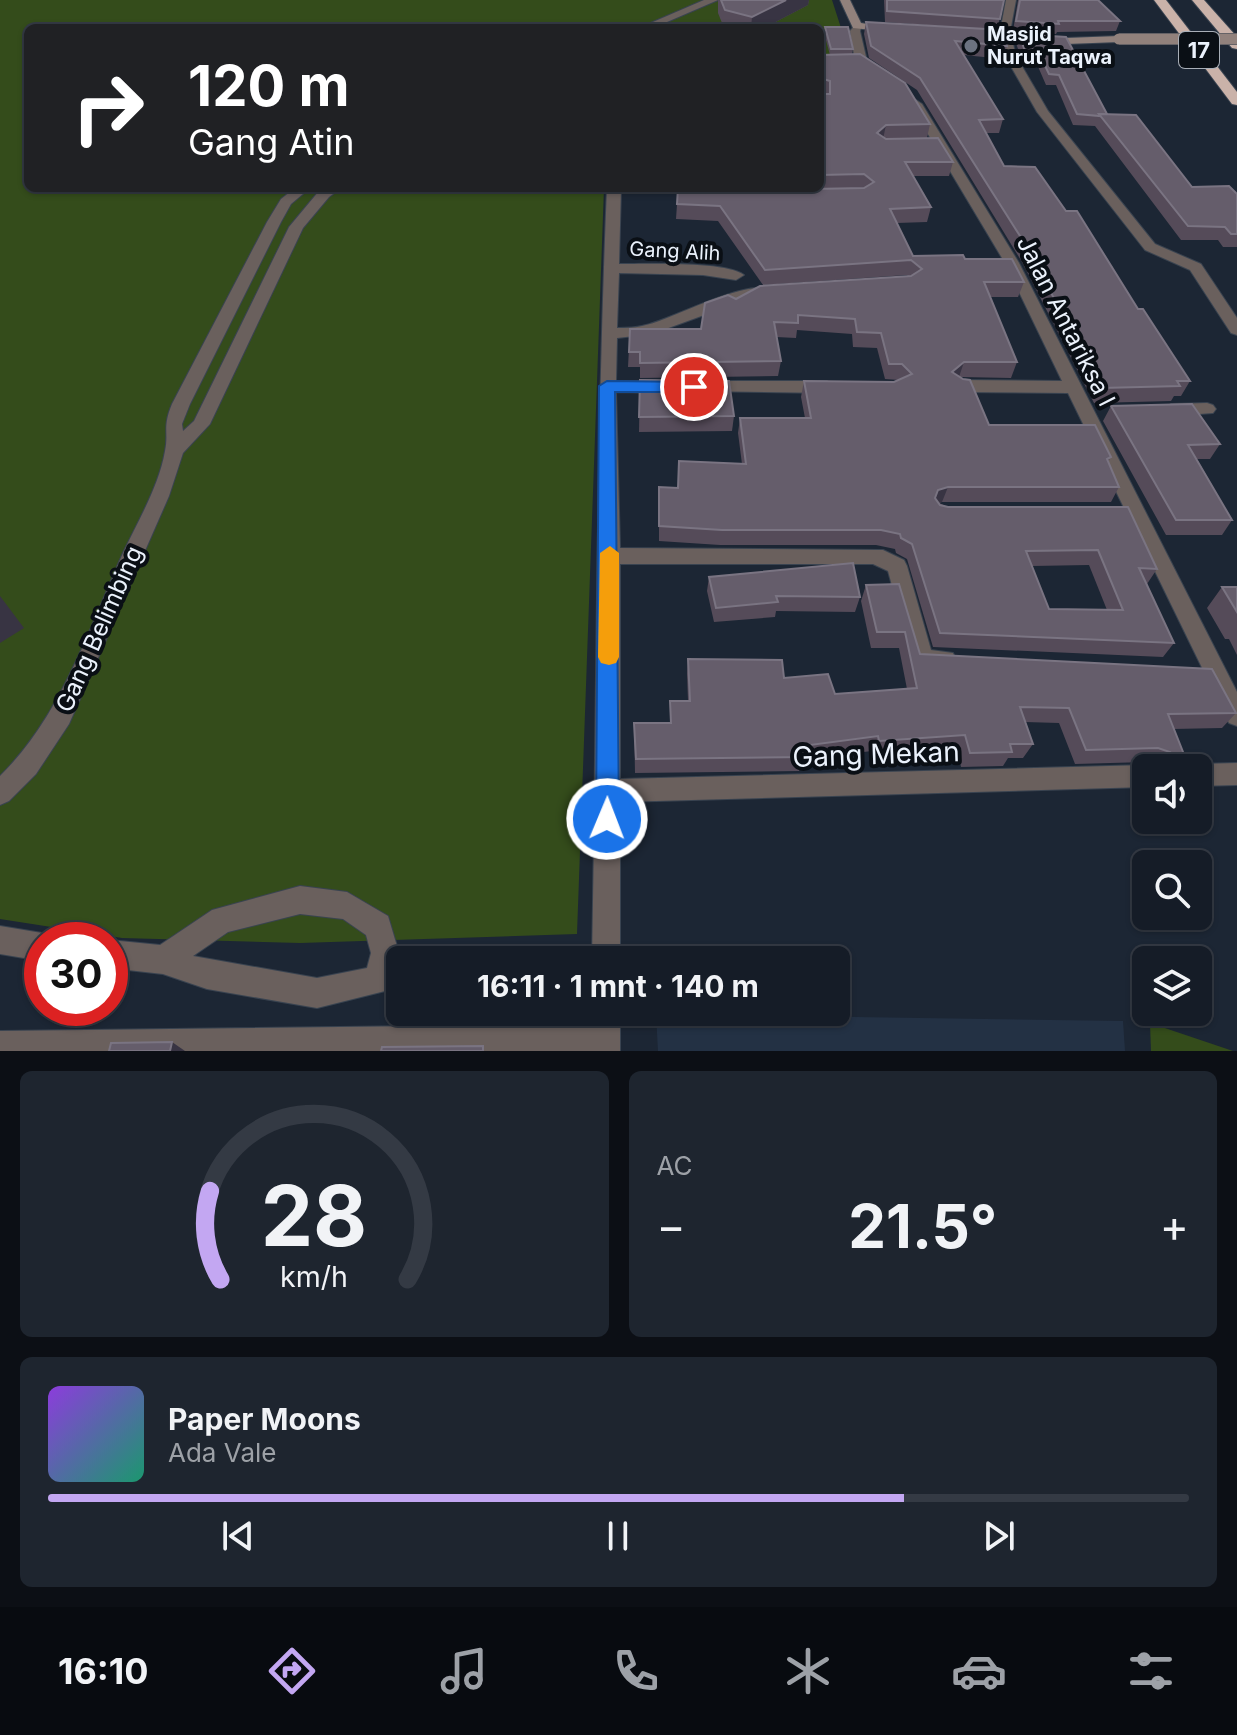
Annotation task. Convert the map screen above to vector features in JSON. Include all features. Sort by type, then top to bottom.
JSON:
[{"type":"highway","name":"17","points":[[1160,0],[1237,101]]},
{"type":"highway","name":"17","points":[[1198,0],[1237,42]]},
{"type":"street","points":[[654,24],[713,0]]},
{"type":"street","points":[[676,24],[730,0]]},
{"type":"street","points":[[845,0],[857,26],[854,61],[878,73]]},
{"type":"street","points":[[1011,0],[1005,37],[1010,56],[1056,132],[1150,247],[1164,256],[1186,260],[1196,267],[1237,330]]},
{"type":"street","points":[[857,26],[904,29]]},
{"type":"street","points":[[961,33],[1066,41],[1237,42]]},
{"type":"street","name":"Jalan Antariksa I","points":[[908,92],[934,145],[1012,263],[1072,387],[1093,412],[1128,512],[1237,716]]},
{"type":"street","name":"Gang Belimbing","points":[[0,793],[27,766],[61,717],[159,496],[175,450],[173,424],[181,404],[274,222],[286,202],[298,192]]},
{"type":"street","name":"Gang Belimbing","points":[[175,450],[201,424],[296,227],[328,192]]},
{"type":"street","points":[[606,946],[610,556],[607,386],[614,192]]},
{"type":"street","points":[[987,263],[1012,263]]},
{"type":"street","name":"Gang Alih","points":[[613,268],[703,270],[736,275]]},
{"type":"street","points":[[609,334],[646,331],[746,294],[790,291]]},
{"type":"street","points":[[607,386],[850,387]]},
{"type":"street","points":[[959,386],[1072,387]]},
{"type":"street","points":[[1146,410],[1207,409]]},
{"type":"street","points":[[610,556],[876,556],[897,566],[922,659],[969,661]]},
{"type":"street","points":[[1185,672],[1216,673]]},
{"type":"street","points":[[1212,775],[1237,774]]},
{"type":"street","name":"Gang Mekan","points":[[607,791],[1132,776]]},
{"type":"street","points":[[128,956],[163,960],[207,975],[317,993],[379,980],[385,953],[378,926],[347,906],[300,900],[222,920],[163,960]]},
{"type":"street","points":[[0,940],[24,944]]},
{"type":"street","points":[[0,1046],[605,1034]]},
{"type":"shaded area","points":[[850,1017],[1123,1021],[1125,1051],[658,1051],[657,1026],[850,1026]]},
{"type":"green space","points":[[0,0],[832,0],[851,59],[824,60],[824,24],[24,24],[24,192],[604,192],[577,934],[300,943],[128,938],[128,922],[24,923],[0,919]]},
{"type":"green space","points":[[1150,1026],[1159,1026],[1233,1051],[1151,1051]]},
{"type":"building","points":[[721,0],[786,0],[752,17],[725,10]]},
{"type":"building","points":[[887,0],[1004,0],[1000,19],[887,11]]},
{"type":"building","points":[[1020,0],[1098,0],[1120,21],[1058,21],[1059,24],[1016,21]]},
{"type":"building","points":[[866,22],[1003,30],[1007,46],[955,41],[1003,119],[979,120],[1004,166],[1035,167],[1066,211],[1077,211],[1138,309],[1143,309],[1190,381],[1177,381],[1180,386],[1101,388],[1027,247],[920,78],[871,46]]},
{"type":"building","points":[[825,27],[848,27],[853,49],[831,49]]},
{"type":"building","points":[[1019,34],[1066,37],[1107,114],[1077,114],[1059,75],[1049,74],[1039,53],[1025,51]]},
{"type":"building","points":[[860,54],[905,83],[930,124],[886,125],[877,133],[886,139],[938,138],[953,162],[905,162],[931,207],[890,209],[913,256],[963,255],[965,259],[1012,259],[1024,282],[984,282],[1017,362],[964,362],[952,372],[970,380],[989,425],[1095,425],[1111,457],[1107,459],[1119,487],[948,487],[938,490],[935,498],[940,505],[948,507],[1128,507],[1157,569],[1139,568],[1174,643],[940,633],[912,544],[901,538],[900,534],[881,530],[722,530],[659,526],[659,487],[678,488],[679,461],[746,464],[740,418],[811,418],[804,381],[894,382],[912,374],[902,364],[889,364],[881,333],[857,332],[855,319],[798,315],[798,323],[774,322],[781,361],[640,363],[640,352],[629,352],[630,329],[701,329],[705,303],[728,295],[736,299],[760,286],[911,276],[922,269],[911,260],[765,270],[720,206],[677,204],[678,192],[824,192],[824,189],[864,188],[874,182],[864,174],[824,175],[824,94],[830,94],[830,81],[824,79],[824,55]],"holes":[[[1098,550],[1123,610],[1049,609],[1026,551]]]},
{"type":"building","points":[[1099,114],[1136,115],[1192,187],[1229,186],[1237,194],[1237,234],[1231,234],[1225,227],[1188,226]]},
{"type":"building","points":[[640,380],[729,381],[734,416],[639,417]]},
{"type":"building","points":[[1192,404],[1220,444],[1188,445],[1232,520],[1176,520],[1111,406]]},
{"type":"building","points":[[853,563],[860,597],[776,596],[778,602],[716,608],[709,577]]},
{"type":"building","points":[[899,584],[920,654],[1212,669],[1236,713],[1168,714],[1184,754],[1169,754],[1158,748],[1086,750],[1069,708],[1020,707],[1033,744],[1010,744],[1012,752],[970,753],[965,735],[879,741],[878,736],[802,746],[804,757],[636,759],[634,723],[671,723],[670,701],[690,701],[688,659],[782,660],[784,678],[828,674],[835,694],[917,688],[905,632],[877,632],[866,585]]},
{"type":"building","points":[[1222,587],[1237,587],[1237,612]]},
{"type":"building","points":[[172,1042],[170,1051],[109,1051],[111,1043]]},
{"type":"building","points":[[483,1046],[483,1051],[381,1051],[382,1047]]},
{"type":"slow traffic","points":[[609,657],[610,553]]},
{"type":"place","name":"Masjid Nurut Taqwa","points":[[971,46]]},
{"type":"route","points":[[607,819],[610,556],[607,386],[694,387]]}]
